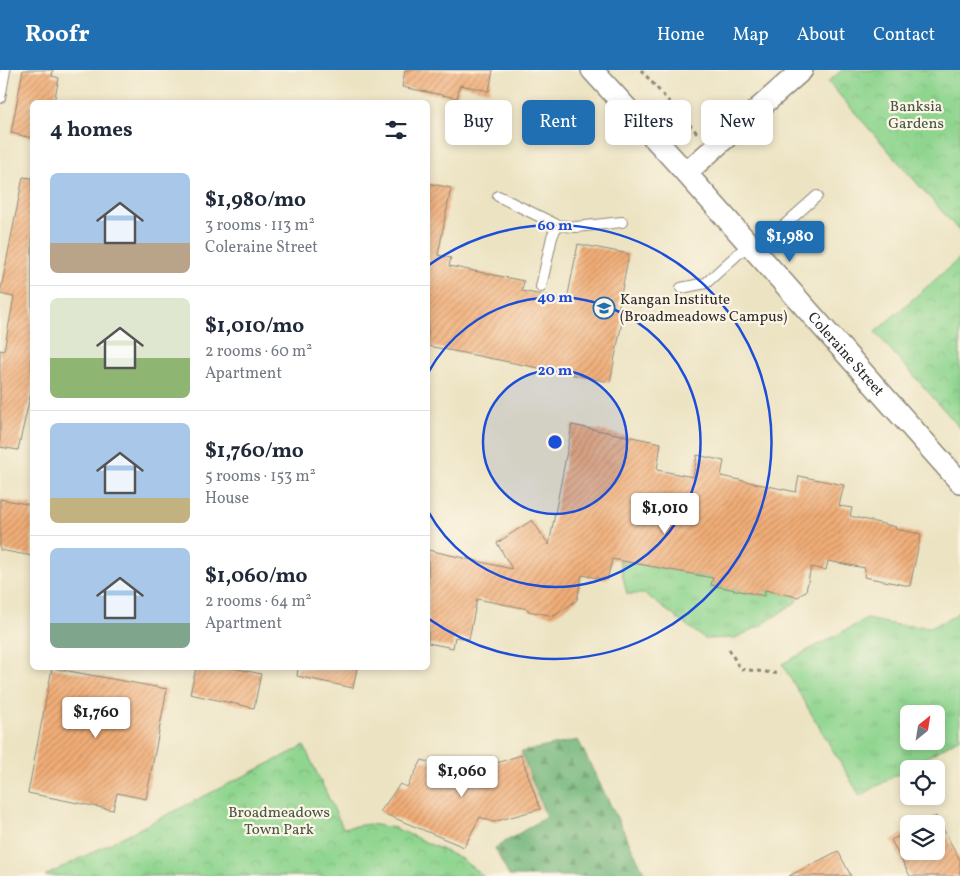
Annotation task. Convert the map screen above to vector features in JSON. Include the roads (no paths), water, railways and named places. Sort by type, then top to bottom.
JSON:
[{"type":"street","name":"Coleraine Street","points":[[592,70],[960,482]]},
{"type":"street","points":[[686,173],[802,70]]},
{"type":"lane","points":[[0,98],[5,70]]},
{"type":"lane","points":[[498,196],[540,219],[557,225],[576,227],[622,222]]},
{"type":"lane","points":[[681,288],[706,282],[817,196]]},
{"type":"lane","points":[[541,287],[552,238],[557,225]]},
{"type":"place","name":"Kangan Institute (Broadmeadows Campus)","points":[[604,308]]},
{"type":"park label","name":"Banksia Gardens","points":[[916,114]]},
{"type":"park label","name":"Broadmeadows Town Park","points":[[279,820]]}]
